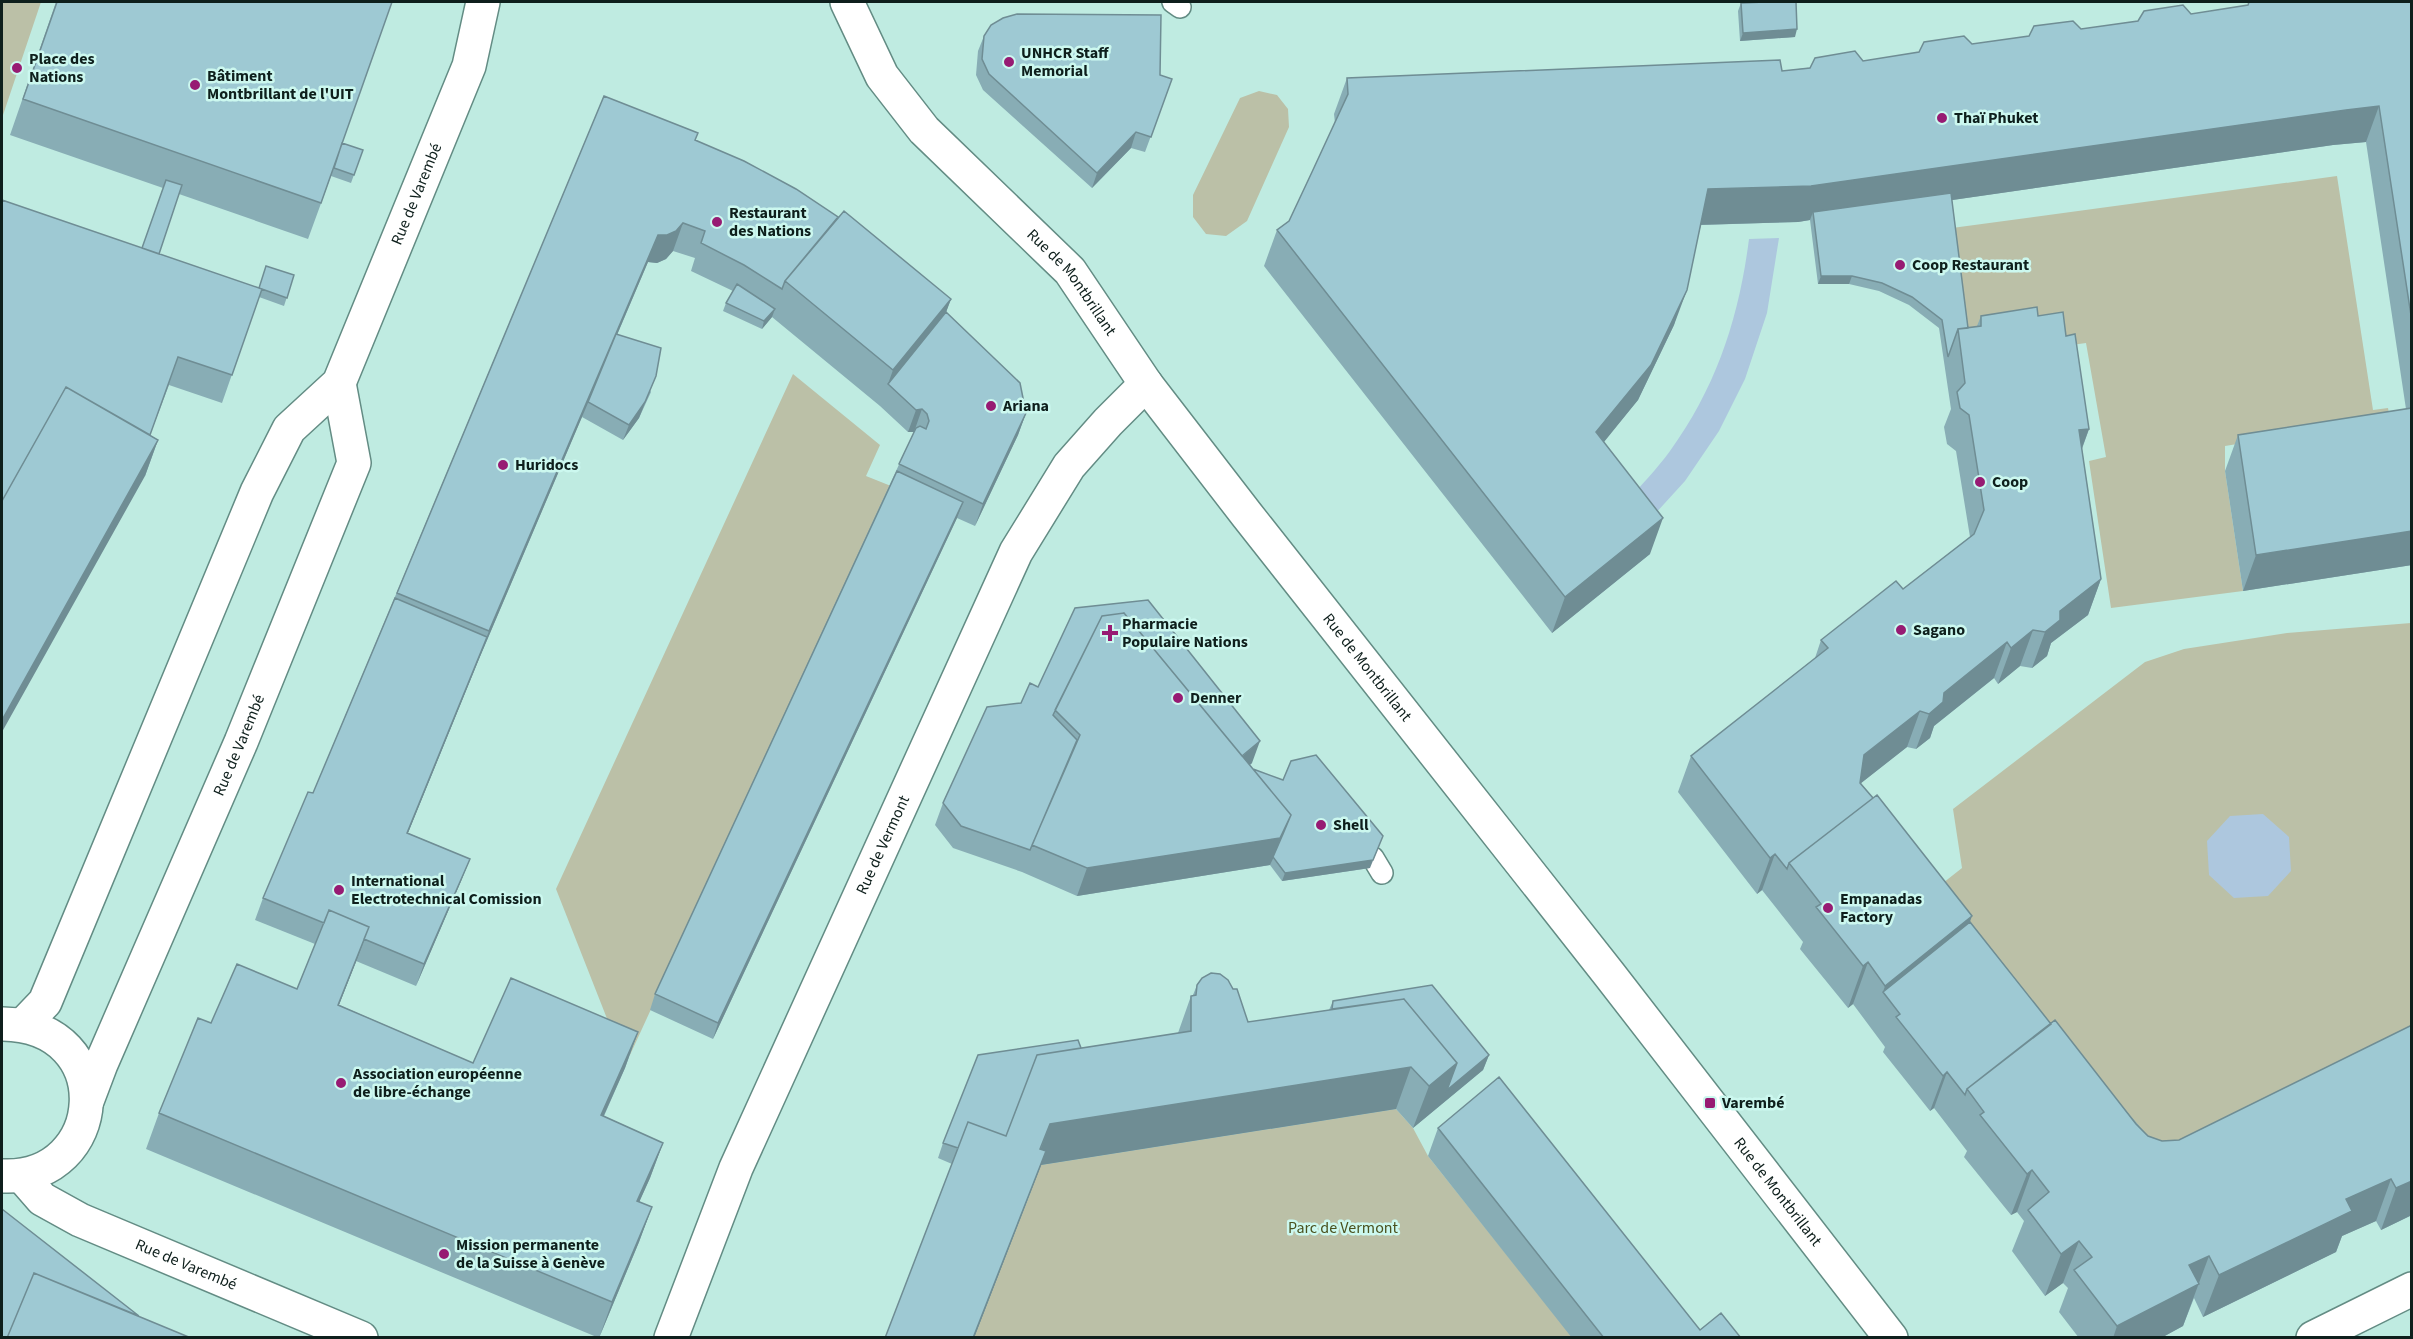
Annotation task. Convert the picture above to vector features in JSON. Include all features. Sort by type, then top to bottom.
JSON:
[{"type":"street","name":"Rue de Varembé","points":[[12,1024],[45,1002],[258,492],[289,429],[339,383],[468,66],[483,2]]},
{"type":"street","name":"Rue de Montbrillant","points":[[847,2],[882,76],[905,107],[931,137],[1070,271],[1146,384],[1850,1281],[1891,1338]]},
{"type":"street","name":"Rue de Varembé","points":[[12,1176],[43,1169],[60,1158],[74,1141],[83,1122],[87,1101],[101,1064],[241,742],[354,463],[339,383]]},
{"type":"street","name":"Rue de Vermont","points":[[671,1338],[736,1168],[1016,552],[1069,466],[1146,384]]},
{"type":"street","points":[[12,1024],[44,1032],[63,1044],[76,1060],[84,1080],[87,1101]]},
{"type":"street","name":"Rue de Varembé","points":[[12,1176],[42,1198],[80,1220],[361,1338]]},
{"type":"street","points":[[2313,1338],[2412,1289]]},
{"type":"green space","points":[[2,2],[41,2],[2,118]]},
{"type":"green space","points":[[1259,91],[1277,95],[1288,109],[1289,127],[1247,221],[1226,236],[1206,234],[1193,217],[1193,195],[1240,98]]},
{"type":"green space","points":[[2337,176],[2373,410],[2388,408],[2393,436],[2343,427],[2225,446],[2225,471],[2243,591],[2111,608],[2089,461],[2106,457],[2086,343],[2050,348],[1968,352],[1952,228]]},
{"type":"green space","points":[[793,374],[880,445],[866,476],[891,486],[630,1055],[619,1049],[556,889]]},
{"type":"green space","points":[[2411,623],[2411,1060],[2163,1182],[1915,905],[1962,868],[1953,809],[2145,662],[2184,649],[2287,633]]},
{"type":"green space","name":"Parc de Vermont","points":[[1396,1109],[1413,1128],[1428,1156],[1573,1338],[973,1338],[1030,1194],[1035,1166]]},
{"type":"water","points":[[1779,238],[1767,313],[1745,379],[1719,431],[1685,481],[1644,526],[1626,503],[1670,451],[1701,401],[1713,376],[1732,323],[1745,268],[1749,239]]},
{"type":"water","points":[[2263,814],[2289,837],[2291,871],[2268,896],[2234,898],[2209,875],[2207,841],[2230,816]]},
{"type":"building","name":"Bâtiment Montbrillant de l'UIT","points":[[57,2],[392,2],[321,203],[23,99]]},
{"type":"building","points":[[1796,2],[1797,29],[1743,33],[1741,3]]},
{"type":"building","points":[[2249,2],[2412,2],[2412,322],[2379,106],[1811,186],[1708,189],[1687,290],[1651,365],[1596,432],[1663,518],[1565,597],[1277,230],[1289,221],[1348,94],[1347,78],[1780,60],[1782,71],[1810,68],[1815,58],[1855,51],[1863,61],[1919,52],[1924,42],[1964,36],[1972,44],[2029,36],[2034,26],[2073,21],[2081,29],[2138,21],[2144,11],[2183,5],[2191,14],[2248,5]]},
{"type":"building","points":[[1017,14],[1161,15],[1160,75],[1172,79],[1151,137],[1136,132],[1097,173],[989,74],[982,59],[984,36],[991,25]]},
{"type":"building","points":[[604,96],[698,133],[695,140],[744,161],[796,189],[838,217],[785,281],[782,289],[744,265],[701,243],[705,231],[683,223],[676,231],[667,235],[658,235],[489,631],[397,593]]},
{"type":"building","points":[[342,143],[363,150],[354,175],[334,168]]},
{"type":"building","points":[[166,180],[182,185],[159,254],[142,248]]},
{"type":"building","points":[[1951,193],[1968,328],[1958,329],[1948,357],[1942,320],[1912,297],[1882,283],[1852,276],[1821,276],[1813,212]]},
{"type":"building","points":[[2,200],[262,289],[232,375],[178,357],[150,435],[66,387],[2,501]]},
{"type":"building","points":[[844,211],[951,299],[893,370],[785,281]]},
{"type":"building","points":[[266,266],[294,275],[287,298],[259,288]]},
{"type":"building","points":[[737,284],[775,309],[764,321],[726,303]]},
{"type":"building","points":[[2037,307],[2038,316],[2063,312],[2066,336],[2075,334],[2089,429],[2079,430],[2101,579],[2060,611],[2060,620],[2045,632],[2033,630],[2011,648],[2007,642],[1944,693],[1943,702],[1929,714],[1920,711],[1864,755],[1860,783],[1873,798],[1789,863],[1787,869],[1775,854],[1770,858],[1691,756],[1828,648],[1821,640],[1896,581],[1903,589],[1974,534],[1984,510],[1969,415],[1960,408],[1957,392],[1965,383],[1958,329],[1981,326],[1981,316]]},
{"type":"building","points":[[946,312],[1020,383],[1026,413],[983,504],[899,464],[916,428],[920,426],[926,429],[929,421],[922,409],[916,410],[888,384]]},
{"type":"building","points":[[616,334],[661,348],[656,376],[645,402],[629,425],[588,402]]},
{"type":"building","points":[[66,387],[158,440],[2,720],[2,501]]},
{"type":"building","points":[[2412,408],[2412,531],[2256,555],[2238,435]]},
{"type":"building","points":[[897,471],[963,502],[718,1023],[655,994]]},
{"type":"building","points":[[395,598],[487,637],[407,833],[470,859],[424,964],[364,939],[369,927],[329,910],[324,923],[263,898],[308,792],[313,793]]},
{"type":"building","points":[[1148,600],[1260,741],[1242,756],[1124,613],[1102,616],[1053,715],[1077,740],[1030,850],[961,826],[943,803],[987,707],[1021,703],[1030,683],[1038,687],[1075,608]]},
{"type":"building","points":[[1124,613],[1291,815],[1280,838],[1087,868],[1032,845],[1080,735],[1055,710],[1102,616]]},
{"type":"building","points":[[1316,755],[1383,836],[1373,860],[1285,873],[1273,857],[1291,815],[1253,769],[1283,780],[1291,761]]},
{"type":"building","points":[[1877,795],[1972,916],[1885,986],[1868,962],[1863,966],[1816,907],[1821,904],[1789,863]]},
{"type":"building","points":[[329,910],[369,927],[338,1005],[473,1063],[511,978],[638,1032],[601,1115],[663,1143],[637,1201],[652,1207],[612,1302],[159,1113],[198,1018],[211,1023],[237,964],[297,989]]},
{"type":"building","points":[[1970,922],[2051,1024],[1967,1089],[1965,1095],[1947,1072],[1943,1076],[1896,1017],[1900,1014],[1883,992]]},
{"type":"building","points":[[1211,973],[1220,974],[1228,980],[1233,989],[1237,989],[1248,1022],[1404,999],[1457,1063],[1429,1086],[1411,1067],[1050,1124],[1040,1149],[1046,1151],[973,1338],[885,1338],[968,1122],[1006,1136],[1037,1055],[1191,1031],[1191,996],[1196,995],[1197,985],[1202,978]]},
{"type":"building","points":[[1432,985],[1489,1055],[1447,1090],[1457,1063],[1404,999],[1332,1009],[1333,1001]]},
{"type":"building","points":[[2055,1020],[2136,1124],[2148,1136],[2162,1141],[2179,1140],[2412,1025],[2412,1181],[2396,1188],[2391,1179],[2346,1199],[2352,1211],[2219,1275],[2209,1256],[2189,1265],[2199,1284],[2117,1326],[2074,1270],[2092,1257],[2079,1241],[2061,1254],[2028,1210],[2049,1192],[2032,1170],[2027,1174],[1980,1115],[1984,1112],[1967,1089]]},
{"type":"building","points":[[1078,1040],[1081,1048],[1037,1055],[1006,1136],[968,1122],[958,1148],[943,1143],[978,1055]]},
{"type":"building","points":[[1499,1077],[1700,1330],[1721,1313],[1741,1338],[1604,1338],[1438,1128]]},
{"type":"building","points":[[2,1209],[139,1316],[34,1273],[7,1338],[2,1338]]},
{"type":"building","points":[[34,1273],[191,1338],[7,1338]]},
{"type":"place","name":"UNHCR Staff Memorial","points":[[1009,62]]},
{"type":"place","name":"Place des Nations","points":[[17,68]]},
{"type":"place","name":"Bâtiment Montbrillant de l'UIT","points":[[195,85]]},
{"type":"place","name":"Thaï Phuket","points":[[1942,118]]},
{"type":"place","name":"Restaurant des Nations","points":[[717,222]]},
{"type":"place","name":"Coop Restaurant","points":[[1900,265]]},
{"type":"place","name":"Ariana","points":[[991,406]]},
{"type":"place","name":"Huridocs","points":[[503,465]]},
{"type":"place","name":"Coop","points":[[1980,482]]},
{"type":"place","name":"Sagano","points":[[1901,630]]},
{"type":"place","name":"Pharmacie Populaire Nations","points":[[1110,633]]},
{"type":"place","name":"Denner","points":[[1178,698]]},
{"type":"place","name":"Shell","points":[[1321,825]]},
{"type":"place","name":"International Electrotechnical Comission","points":[[339,890]]},
{"type":"place","name":"Empanadas Factory","points":[[1828,908]]},
{"type":"place","name":"Association européenne de libre-échange","points":[[341,1083]]},
{"type":"place","name":"Varembé","points":[[1710,1103]]},
{"type":"place","name":"Mission permanente de la Suisse à Genève","points":[[444,1254]]}]
